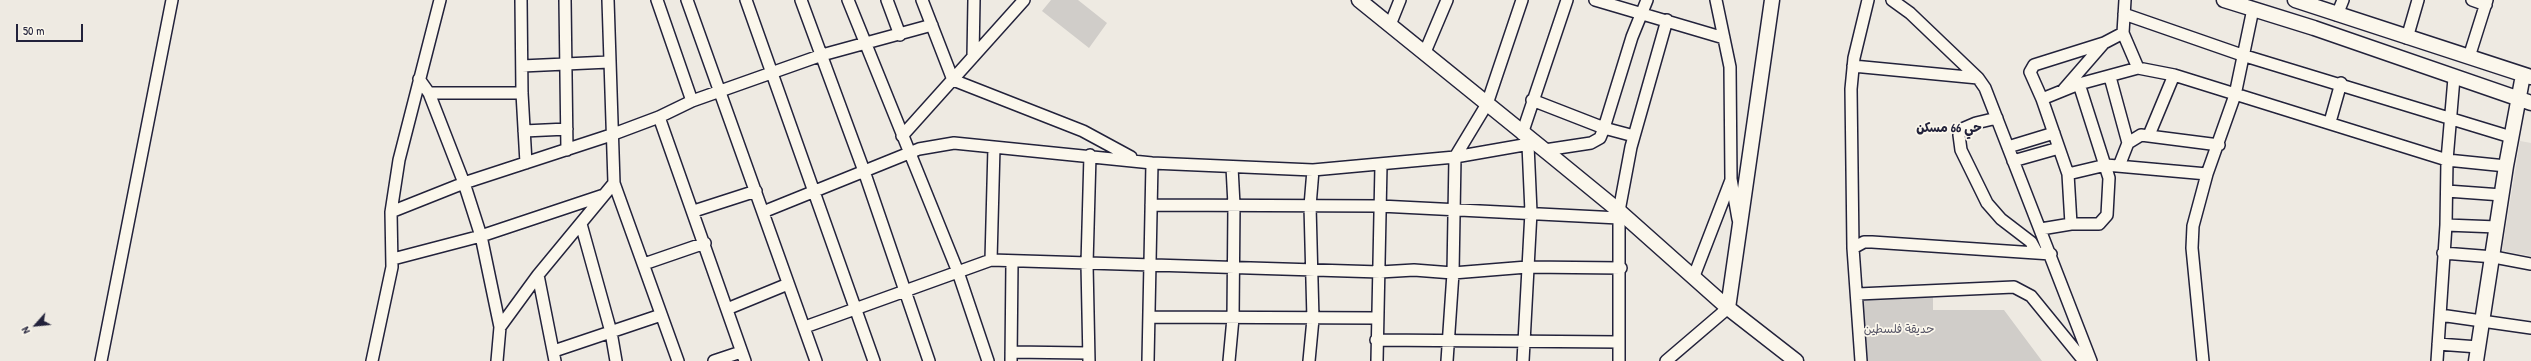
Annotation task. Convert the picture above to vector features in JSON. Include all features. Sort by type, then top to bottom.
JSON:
[{"type":"main road","points":[[1359,0],[1425,52],[1532,143],[1694,276],[1728,308],[1796,361]]},
{"type":"main road","points":[[1728,308],[1772,0]]},
{"type":"main road","points":[[2224,0],[2314,28],[2454,78],[2531,103]]},
{"type":"main road","points":[[2295,0],[2407,38],[2527,76],[2517,99],[2484,322],[2477,354]]},
{"type":"street","points":[[101,361],[172,0]]},
{"type":"street","points":[[372,361],[393,259],[391,212],[399,160],[440,0]]},
{"type":"street","points":[[522,0],[522,93],[526,163]]},
{"type":"street","points":[[565,0],[567,150]]},
{"type":"street","points":[[608,0],[611,136],[614,183],[644,264],[660,315],[678,361]]},
{"type":"street","points":[[657,0],[692,101]]},
{"type":"street","points":[[687,0],[816,361]]},
{"type":"street","points":[[746,0],[874,361]]},
{"type":"street","points":[[801,0],[864,171],[929,361]]},
{"type":"street","points":[[848,0],[864,44],[958,272],[988,361]]},
{"type":"street","points":[[887,0],[900,34]]},
{"type":"street","points":[[922,0],[953,80],[1083,131],[1135,160]]},
{"type":"street","points":[[973,57],[974,0]]},
{"type":"street","points":[[902,136],[1024,0]]},
{"type":"street","points":[[1390,25],[1400,0]]},
{"type":"street","points":[[1425,52],[1447,0]]},
{"type":"street","points":[[1447,361],[1447,341],[1453,273],[1456,157],[1487,104],[1522,0]]},
{"type":"street","points":[[1523,361],[1531,212],[1532,100],[1567,0]]},
{"type":"street","points":[[1597,0],[1724,38]]},
{"type":"street","points":[[763,212],[814,190],[925,147],[954,143],[1090,155],[1152,163],[1313,170],[1456,157],[1532,143],[1591,143],[1600,138],[1604,128],[1632,37],[1647,0]]},
{"type":"street","points":[[1716,0],[1730,67],[1731,179],[1739,230]]},
{"type":"street","points":[[1861,361],[1858,294],[1853,248],[1850,149],[1853,66],[1868,0]]},
{"type":"street","points":[[1892,0],[1910,13],[1978,78],[1989,96],[2013,161],[2042,229],[2091,361]]},
{"type":"street","points":[[2125,0],[2123,33],[2138,68]]},
{"type":"street","points":[[2337,15],[2343,0]]},
{"type":"street","points":[[2407,38],[2418,0]]},
{"type":"street","points":[[2469,57],[2487,2],[2472,0]]},
{"type":"street","points":[[2203,361],[2192,248],[2194,226],[2207,174],[2219,145],[2235,94],[2242,55],[2253,9]]},
{"type":"street","points":[[2124,14],[2242,55],[2341,83],[2511,137]]},
{"type":"street","points":[[1619,361],[1621,268],[1619,215],[1634,136],[1667,20]]},
{"type":"street","points":[[391,212],[464,184],[611,136],[659,117],[692,101],[772,72],[822,55],[932,25]]},
{"type":"street","points":[[2071,224],[2068,174],[2042,99],[2030,72],[2032,67],[2104,43],[2123,33]]},
{"type":"street","points":[[2063,90],[2104,43]]},
{"type":"street","points":[[522,66],[609,62]]},
{"type":"street","points":[[1853,66],[1978,78]]},
{"type":"street","points":[[2042,99],[2079,84],[2110,77],[2138,68],[2174,75],[2330,122],[2447,160],[2506,166]]},
{"type":"street","points":[[2149,135],[2174,75]]},
{"type":"street","points":[[2110,77],[2128,143],[2119,166]]},
{"type":"street","points":[[2437,361],[2446,225],[2447,160],[2454,78]]},
{"type":"street","points":[[419,79],[429,93],[464,184],[481,236],[500,327],[497,361]]},
{"type":"street","points":[[2330,122],[2341,83]]},
{"type":"street","points":[[2042,229],[2071,224],[2099,224],[2105,218],[2110,191],[2106,165],[2079,84]]},
{"type":"street","points":[[429,93],[522,93]]},
{"type":"street","points":[[1532,100],[1604,128],[1634,136]]},
{"type":"street","points":[[659,117],[694,211],[743,356],[714,361]]},
{"type":"street","points":[[1997,118],[1976,122],[1962,129],[1959,135],[1961,150],[1987,204],[2001,219],[2031,242],[2037,253]]},
{"type":"street","points":[[524,131],[567,130]]},
{"type":"street","points":[[2008,147],[2054,133]]},
{"type":"street","points":[[2128,143],[2141,135],[2149,135],[2219,145]]},
{"type":"street","points":[[991,260],[994,147]]},
{"type":"street","points":[[2013,161],[2058,148]]},
{"type":"street","points":[[1012,262],[1011,356],[1088,357],[1087,264],[1090,155]]},
{"type":"street","points":[[1148,361],[1152,163]]},
{"type":"street","points":[[1376,361],[1380,272],[1381,165]]},
{"type":"street","points":[[2068,174],[2106,165],[2207,174]]},
{"type":"street","points":[[1229,361],[1233,318],[1232,269],[1234,205],[1232,167]]},
{"type":"street","points":[[1309,361],[1312,319],[1310,206],[1313,170]]},
{"type":"street","points":[[1694,276],[1731,179]]},
{"type":"street","points":[[500,327],[538,275],[614,183]]},
{"type":"street","points":[[694,211],[756,191]]},
{"type":"street","points":[[2447,191],[2502,195]]},
{"type":"street","points":[[393,259],[481,236],[605,194]]},
{"type":"street","points":[[1151,206],[1380,206],[1619,215]]},
{"type":"street","points":[[581,224],[611,332],[616,361]]},
{"type":"street","points":[[2446,225],[2497,227]]},
{"type":"street","points":[[1853,248],[1864,242],[1872,242],[2051,254]]},
{"type":"street","points":[[644,264],[705,243]]},
{"type":"street","points":[[2443,253],[2494,257],[2531,264]]},
{"type":"street","points":[[805,327],[857,310],[991,260],[1012,262],[1149,265],[1232,269],[1380,272],[1414,270],[1453,273],[1527,267],[1621,268]]},
{"type":"street","points":[[538,275],[555,356],[611,332],[660,315]]},
{"type":"street","points":[[727,309],[788,284]]},
{"type":"street","points":[[1858,294],[2014,287],[2031,296],[2084,361]]},
{"type":"street","points":[[1666,361],[1728,308]]},
{"type":"street","points":[[2440,315],[2531,328]]},
{"type":"street","points":[[1150,317],[1312,319],[1377,318]]},
{"type":"street","points":[[1376,340],[1619,342]]},
{"type":"street","points":[[2438,344],[2477,354]]},
{"type":"shaded area","points":[[2520,141],[2531,143],[2531,256],[2502,251]]},
{"type":"green space","points":[[1051,0],[1078,0],[1107,23],[1089,48],[1042,11]]},
{"type":"green space","name":"حديقة فلسطين","points":[[1933,297],[1933,310],[2004,310],[2042,361],[1866,361],[1862,299]]},
{"type":"district","name":"حي 66 مسكن","points":[[1949,129]]}]
